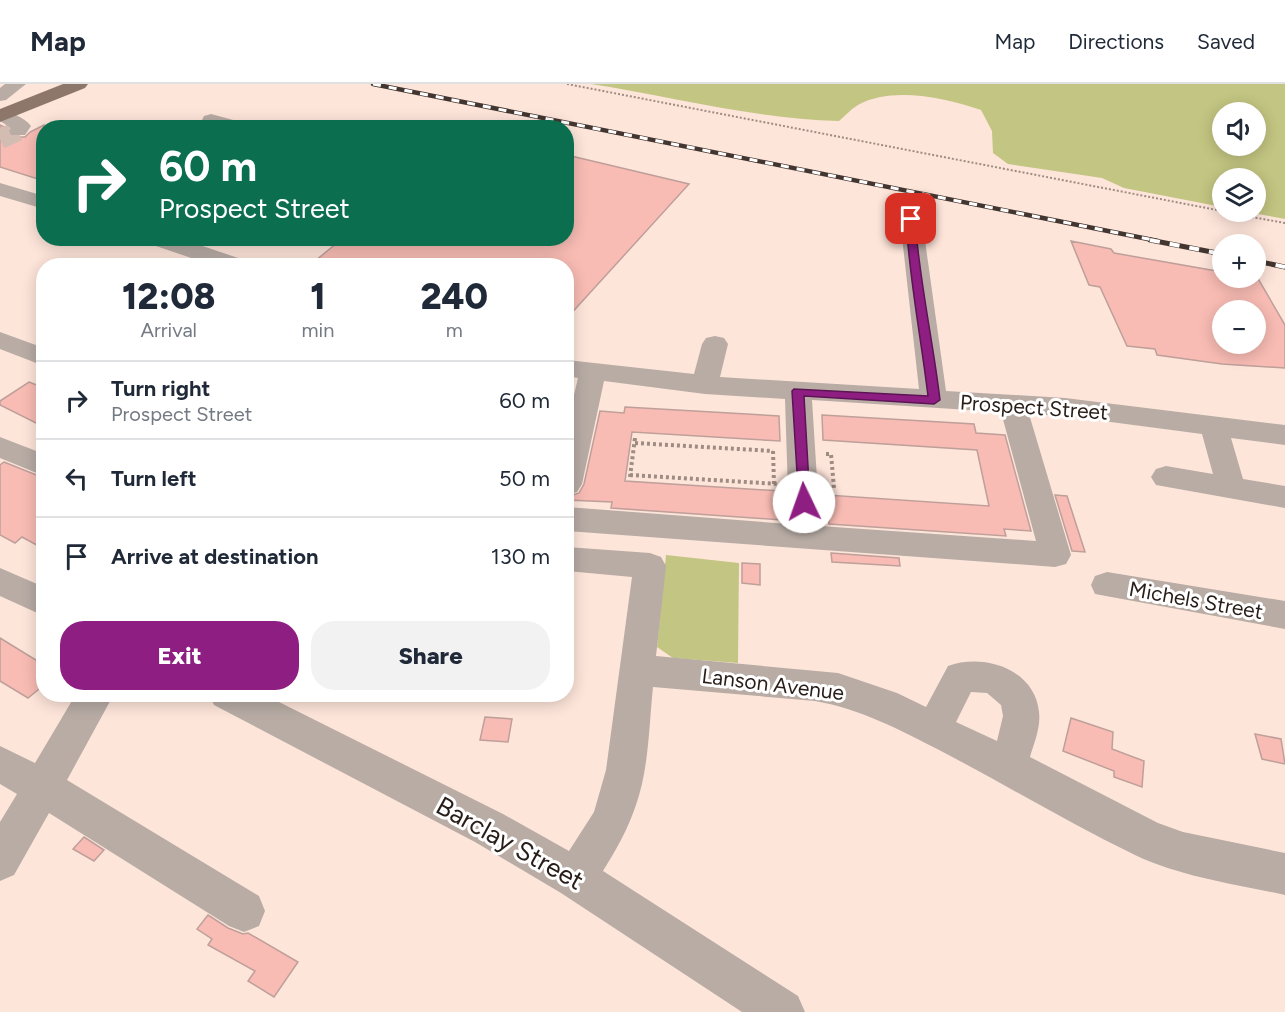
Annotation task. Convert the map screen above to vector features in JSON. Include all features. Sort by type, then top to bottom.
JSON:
[{"type":"main road","points":[[1,109],[78,84]]},
{"type":"street","points":[[17,84],[1,109],[22,126],[18,131]]},
{"type":"street","points":[[0,189],[36,200]]},
{"type":"street","points":[[911,219],[912,251],[926,332],[934,400]]},
{"type":"street","points":[[179,246],[215,258]]},
{"type":"street","points":[[0,340],[36,355]]},
{"type":"street","points":[[705,385],[715,344]]},
{"type":"street","points":[[574,422],[580,369]]},
{"type":"street","name":"Prospect Street","points":[[580,369],[705,385],[1065,407],[1285,435]]},
{"type":"street","points":[[798,391],[805,538]]},
{"type":"street","points":[[574,521],[1055,555],[1013,405]]},
{"type":"street","points":[[1214,426],[1231,488]]},
{"type":"street","points":[[0,447],[36,463]]},
{"type":"street","points":[[1166,477],[1285,497]]},
{"type":"street","points":[[574,560],[650,566],[639,670],[625,770],[617,804],[608,826],[576,879]]},
{"type":"street","points":[[0,581],[36,599]]},
{"type":"street","name":"Michels Street","points":[[1107,585],[1285,615]]},
{"type":"street","name":"Lanson Avenue","points":[[639,670],[838,689],[884,704],[1150,841],[1183,852],[1285,873]]},
{"type":"street","points":[[935,730],[944,706],[961,677],[977,674],[999,681],[1016,698],[1022,711],[1008,766]]},
{"type":"street","points":[[0,861],[91,702]]},
{"type":"street","name":"Barclay Street","points":[[242,702],[489,828],[576,879],[782,1012]]},
{"type":"street","points":[[0,764],[244,911]]},
{"type":"path","points":[[567,84],[850,136],[1212,209]]},
{"type":"path","points":[[1266,219],[1285,223]]},
{"type":"path","points":[[635,437],[630,476],[783,484]]},
{"type":"path","points":[[635,442],[773,451]]},
{"type":"green space","points":[[591,84],[1285,84],[1285,219],[1266,216],[1266,168],[1212,168],[1212,205],[1124,188],[1102,178],[1008,164],[993,153],[992,131],[981,110],[952,101],[919,96],[887,96],[872,99],[855,107],[839,121],[746,112]]},
{"type":"green space","points":[[666,555],[739,563],[738,663],[673,658],[657,647]]},
{"type":"building","points":[[0,125],[8,129],[7,132],[11,137],[25,137],[36,129],[36,178],[0,167]]},
{"type":"building","points":[[574,157],[689,184],[574,310],[574,258],[319,258],[333,246],[574,246]]},
{"type":"building","points":[[1071,241],[1111,249],[1114,253],[1212,270],[1212,288],[1264,288],[1285,325],[1285,368],[1222,364],[1157,355],[1155,349],[1127,346],[1100,287],[1089,285]]},
{"type":"building","points":[[29,382],[36,385],[36,423],[0,405],[0,401]]},
{"type":"building","points":[[625,407],[779,416],[780,441],[632,432],[625,481],[781,491],[782,520],[611,508],[612,502],[574,500],[574,495],[579,493],[584,484],[600,411],[624,413]]},
{"type":"building","points":[[822,415],[974,424],[976,433],[1005,435],[1031,531],[1004,529],[1006,536],[829,524],[827,495],[989,506],[977,450],[823,440]]},
{"type":"building","points":[[4,462],[36,475],[36,545],[22,537],[15,543],[0,535],[0,465]]},
{"type":"building","points":[[1055,495],[1067,496],[1085,552],[1072,551]]},
{"type":"building","points":[[831,553],[899,558],[900,566],[832,562]]},
{"type":"building","points":[[742,563],[760,564],[760,585],[742,583]]},
{"type":"building","points":[[0,638],[36,660],[36,692],[28,698],[0,681]]},
{"type":"building","points":[[485,717],[512,719],[508,742],[480,740]]},
{"type":"building","points":[[1071,718],[1113,732],[1112,749],[1144,761],[1142,787],[1114,777],[1114,771],[1063,751]]},
{"type":"building","points":[[1255,734],[1281,739],[1285,764],[1262,759]]},
{"type":"building","points":[[84,837],[104,850],[94,861],[73,849]]},
{"type":"building","points":[[208,915],[228,928],[243,934],[248,933],[298,962],[274,997],[248,981],[255,971],[208,945],[212,939],[197,929]]},
{"type":"tunnel","points":[[0,139],[18,131]]},
{"type":"railway","points":[[373,84],[553,120]]},
{"type":"railway","points":[[574,124],[1158,241]]},
{"type":"railway","points":[[1150,240],[1212,252]]},
{"type":"railway","points":[[1266,263],[1285,267]]},
{"type":"route","points":[[804,502],[798,391],[934,400],[926,332],[912,251],[911,219]]}]
